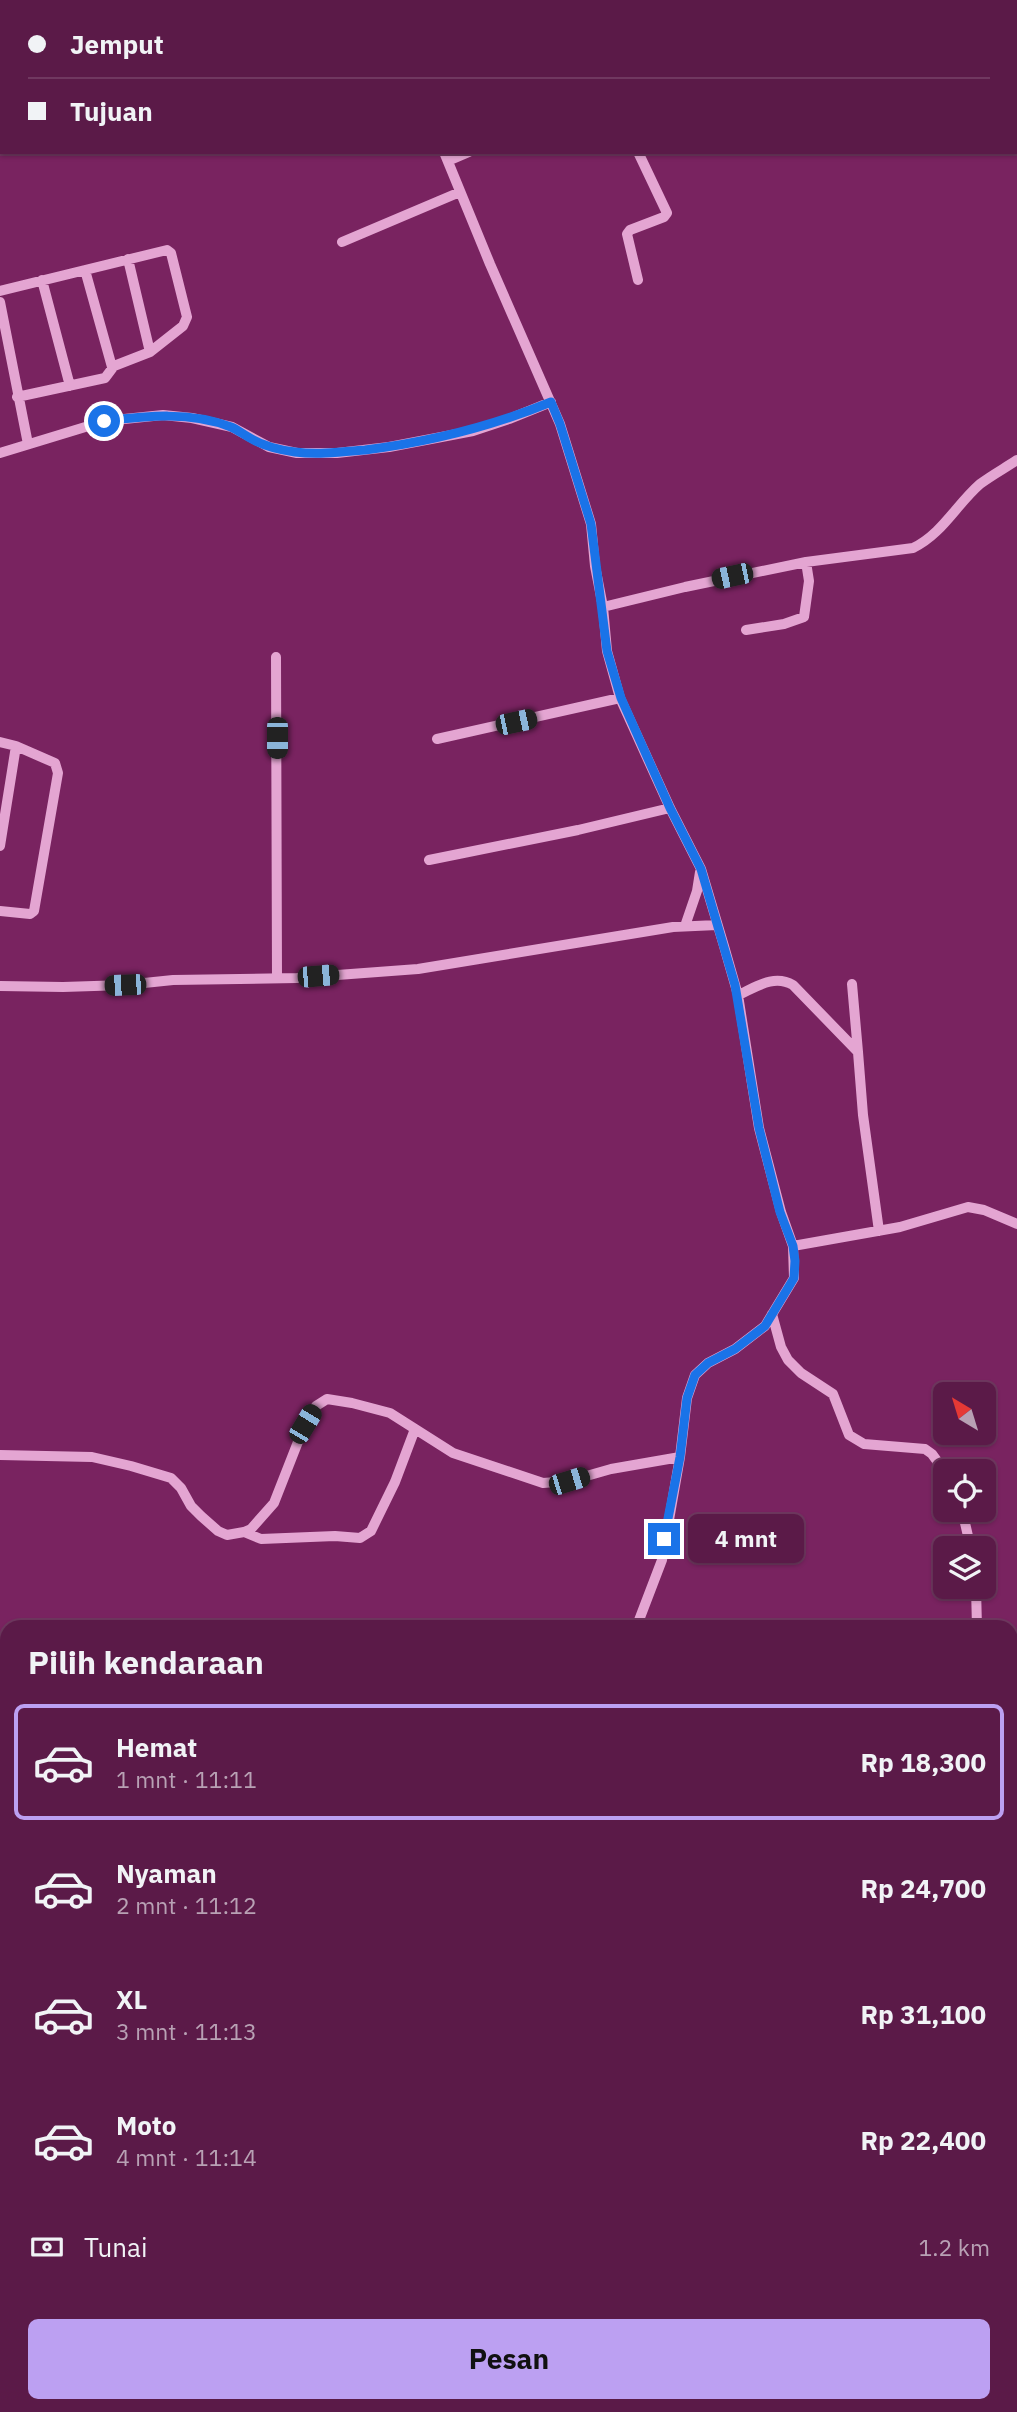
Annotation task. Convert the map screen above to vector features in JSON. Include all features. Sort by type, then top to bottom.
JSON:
[{"type":"street","points":[[638,280],[627,234],[664,217],[667,213],[639,154]]},
{"type":"street","points":[[446,157],[560,424],[591,524],[607,651],[621,698],[670,808],[701,869],[738,995],[759,1128],[780,1212],[793,1246],[794,1278],[765,1326],[735,1349],[708,1363],[695,1375],[687,1398],[662,1560],[639,1620]]},
{"type":"street","points":[[342,242],[460,192]]},
{"type":"street","points":[[0,290],[165,250],[169,251],[187,317],[183,326],[150,352],[112,367],[105,378],[17,397]]},
{"type":"street","points":[[128,259],[150,352]]},
{"type":"street","points":[[85,270],[112,367]]},
{"type":"street","points":[[42,280],[70,386]]},
{"type":"street","points":[[0,302],[28,444]]},
{"type":"street","points":[[0,453],[104,421],[163,415],[232,427],[269,447],[297,453],[337,453],[389,447],[472,430],[551,402]]},
{"type":"street","points":[[603,607],[806,562],[913,548],[939,531],[981,484],[1017,460]]},
{"type":"street","points":[[746,630],[784,624],[804,617],[809,581],[806,562]]},
{"type":"street","points":[[276,657],[277,978]]},
{"type":"street","points":[[437,739],[621,698]]},
{"type":"street","points":[[0,742],[55,763],[58,773],[34,911],[30,914],[0,911]]},
{"type":"street","points":[[0,846],[5,783],[16,747]]},
{"type":"street","points":[[429,860],[578,830],[670,808]]},
{"type":"street","points":[[685,926],[701,869]]},
{"type":"street","points":[[0,986],[75,986],[418,970],[685,926],[717,925]]},
{"type":"street","points":[[738,995],[772,981],[787,981],[858,1052]]},
{"type":"street","points":[[852,984],[863,1115],[879,1231]]},
{"type":"street","points":[[793,1246],[879,1231],[968,1207],[984,1210],[1017,1224]]},
{"type":"street","points":[[772,1314],[781,1347],[788,1360],[833,1394],[849,1435],[864,1444],[925,1449],[936,1459]]},
{"type":"street","points":[[0,1455],[92,1457],[171,1478],[181,1488],[191,1506],[218,1531],[227,1535],[244,1532],[257,1524],[274,1503],[305,1424],[316,1406],[327,1399],[390,1413],[453,1453],[543,1483],[569,1481],[611,1469],[680,1457]]},
{"type":"street","points":[[244,1532],[261,1539],[367,1536],[395,1482],[415,1429]]},
{"type":"street","points":[[976,1599],[977,1620]]},
{"type":"route","points":[[104,421],[163,415],[192,418],[232,427],[269,447],[297,453],[337,453],[389,447],[472,430],[551,402],[591,524],[607,651],[621,698],[670,808],[701,869],[738,995],[759,1128],[795,1261],[794,1278],[765,1326],[735,1349],[708,1363],[695,1375],[687,1398],[680,1457],[664,1539]]}]
